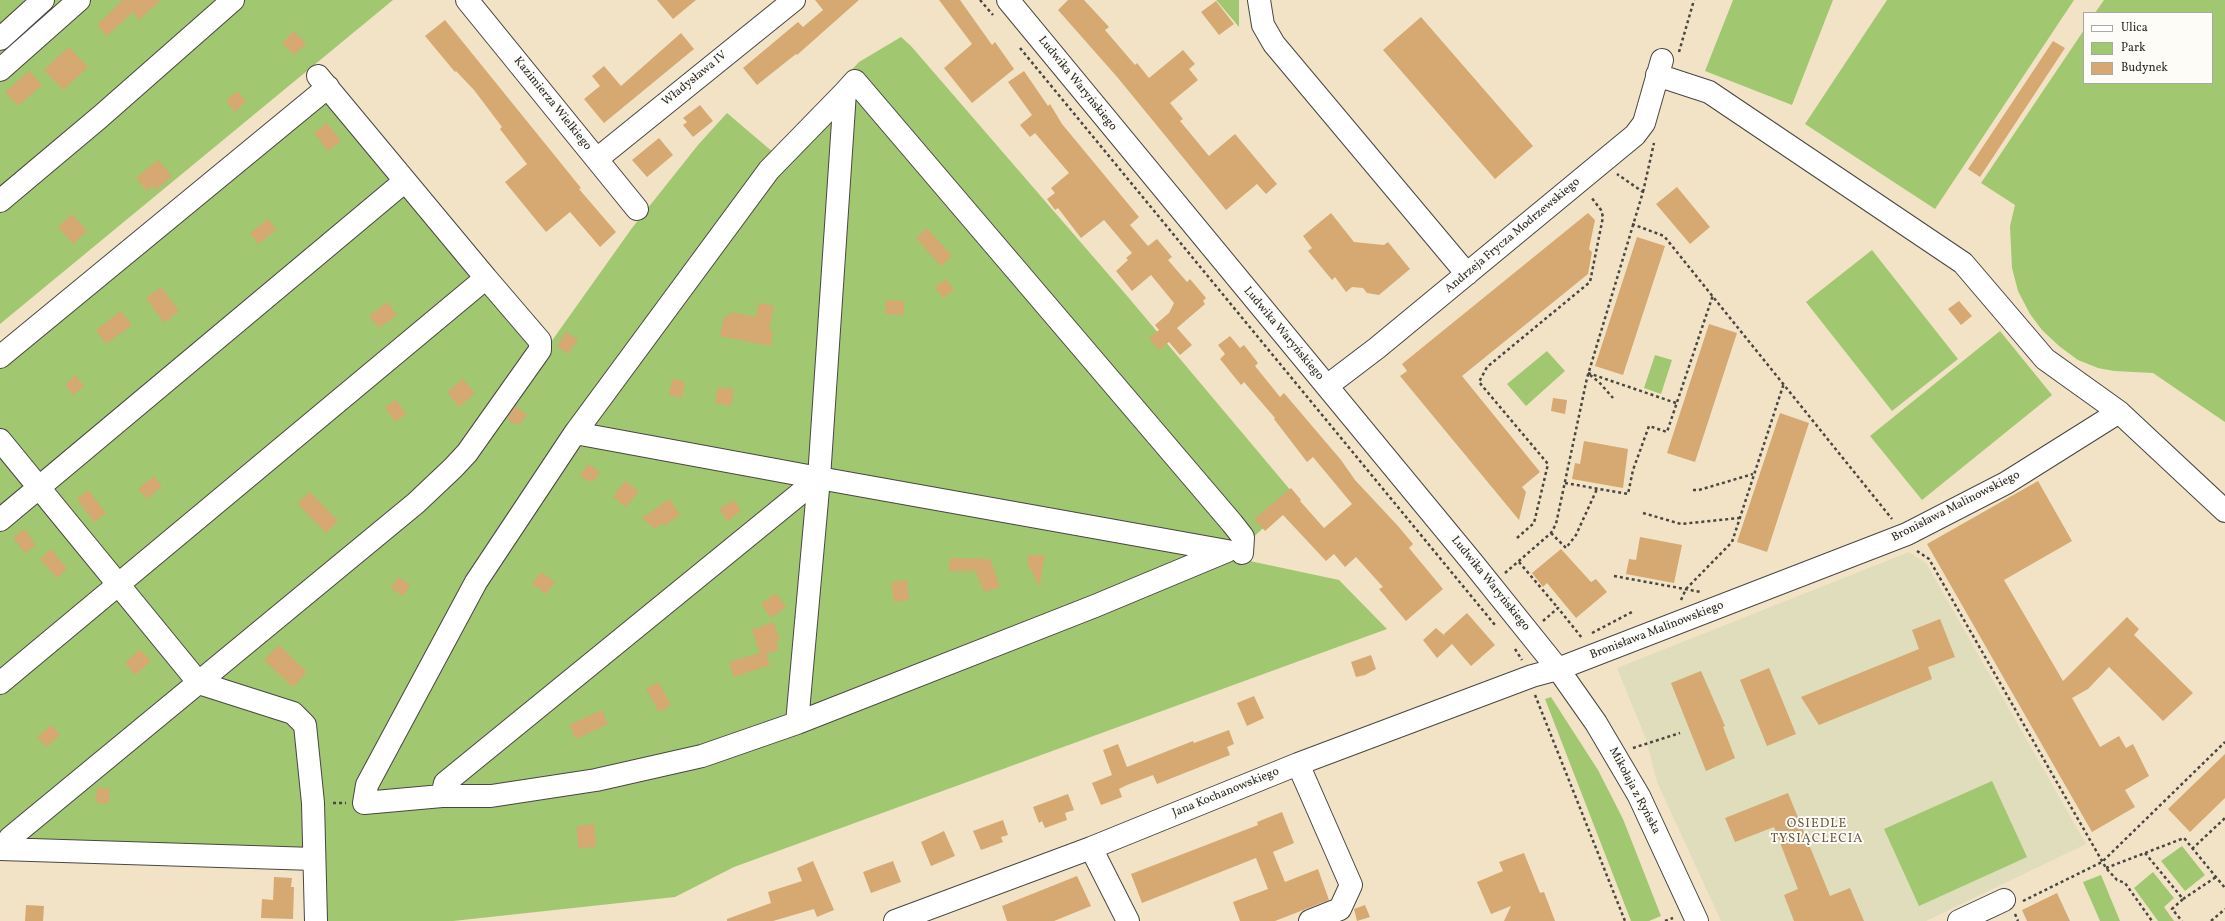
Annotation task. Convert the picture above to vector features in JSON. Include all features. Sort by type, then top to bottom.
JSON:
[{"type":"street","points":[[0,39],[43,0]]},
{"type":"street","points":[[0,70],[79,0]]},
{"type":"street","points":[[0,201],[100,117],[233,0]]},
{"type":"street","name":"Kazimierza Wielkiego","points":[[467,0],[637,209]]},
{"type":"street","name":"Władysława IV","points":[[597,159],[794,0]]},
{"type":"street","name":"Ludwika Waryńskiego","points":[[1008,0],[1327,386],[1558,669]]},
{"type":"street","points":[[1259,0],[1263,25],[1274,44],[1467,274]]},
{"type":"street","name":"Andrzeja Frycza Modrzewskiego","points":[[1327,386],[1467,274],[1635,135],[1644,123],[1659,67],[1709,92],[1963,263],[2044,359],[2119,412]]},
{"type":"street","points":[[575,432],[819,478],[1227,551],[1095,606],[797,723],[702,756],[596,780],[491,796],[442,796],[364,803],[367,785],[476,582],[575,432],[769,170],[855,81],[1243,537],[1242,553]]},
{"type":"street","points":[[0,357],[323,82],[540,341],[540,350],[467,453],[453,468],[416,503],[10,838],[4,849],[314,858]]},
{"type":"street","points":[[797,723],[819,478],[845,92]]},
{"type":"street","points":[[0,520],[405,181]]},
{"type":"street","points":[[0,683],[486,278]]},
{"type":"street","points":[[2119,412],[2224,505]]},
{"type":"street","name":"Bronisława Malinowskiego","points":[[1558,669],[1907,534],[2006,482],[2119,412]]},
{"type":"street","points":[[0,440],[199,683],[293,713],[305,725],[313,803],[316,921]]},
{"type":"street","points":[[442,796],[445,783],[819,478]]},
{"type":"street","name":"Jana Kochanowskiego","points":[[896,921],[1091,848],[1298,764],[1532,676],[1558,669]]},
{"type":"street","name":"Mikołaja z Ryńska","points":[[1558,669],[1596,723],[1639,796],[1697,921]]},
{"type":"street","points":[[1298,764],[1351,885],[1340,909],[1310,921]]},
{"type":"street","points":[[1091,848],[1128,921]]},
{"type":"street","points":[[1959,921],[2001,908]]},
{"type":"path","points":[[980,0],[995,18]]},
{"type":"path","points":[[1016,43],[1498,628]]},
{"type":"path","points":[[1501,577],[1551,534],[1556,524],[1588,373],[1632,224],[1643,192],[1612,170]]},
{"type":"path","points":[[1517,538],[1534,523],[1548,464],[1479,382],[1487,367],[1590,282],[1603,217],[1601,210],[1590,195]]},
{"type":"path","points":[[1632,224],[1664,236],[1891,517],[1907,534],[1914,548],[1929,560],[2102,862],[2117,880],[2125,883],[2152,921]]},
{"type":"path","points":[[1565,483],[1628,494],[1633,470],[1648,426],[1666,432],[1713,295]]},
{"type":"path","points":[[1588,373],[1599,382],[1613,398]]},
{"type":"path","points":[[1588,373],[1676,403]]},
{"type":"path","points":[[1686,600],[1680,603],[1686,589],[1732,542],[1784,383]]},
{"type":"path","points":[[1694,490],[1699,490],[1754,474]]},
{"type":"path","points":[[1551,534],[1566,548],[1576,535],[1598,489]]},
{"type":"path","points":[[1643,513],[1682,524],[1739,518]]},
{"type":"path","points":[[1519,562],[1558,608],[1584,642]]},
{"type":"path","points":[[1614,576],[1706,593],[1699,595]]},
{"type":"path","points":[[1539,625],[1558,608]]},
{"type":"path","points":[[1582,638],[1632,612]]},
{"type":"path","points":[[1513,646],[1525,665]]},
{"type":"path","points":[[1538,689],[1535,694],[1625,921]]},
{"type":"path","points":[[1628,750],[1680,732]]},
{"type":"path","points":[[2001,908],[2102,862],[2225,742]]},
{"type":"path","points":[[313,803],[364,803]]},
{"type":"path","points":[[2192,849],[2225,818]]},
{"type":"path","points":[[2106,868],[2184,838],[2225,888]]},
{"type":"path","points":[[2145,853],[2183,899]]},
{"type":"path","points":[[2182,921],[2172,909],[2183,899],[2216,877]]},
{"type":"path","points":[[2211,921],[2225,909]]},
{"type":"path","points":[[1665,921],[1673,918]]},
{"type":"shaded area","points":[[1909,552],[1926,563],[2086,844],[1926,921],[1721,921],[1657,782],[1646,739],[1617,668]]},
{"type":"green space","points":[[0,0],[393,0],[0,324]]},
{"type":"green space","points":[[1216,0],[1239,0],[1239,27],[1217,1]]},
{"type":"green space","points":[[1733,0],[1833,0],[1792,105],[1705,71]]},
{"type":"green space","points":[[1887,0],[2074,0],[1935,209],[1805,124]]},
{"type":"green space","points":[[2104,0],[2225,0],[2225,422],[2153,373],[2114,371],[2098,368],[2078,360],[2059,346],[2042,330],[2030,314],[2018,291],[2012,268],[2010,226],[2015,205],[1981,183],[2083,31],[2083,84],[2213,84],[2213,12],[2096,12]]},
{"type":"green space","points":[[901,37],[911,46],[1128,297],[1297,498],[1231,557],[1339,580],[1387,629],[734,867],[675,897],[453,921],[309,921],[306,868],[0,856],[0,355],[320,91],[437,204],[551,342],[632,228],[698,145],[727,113],[774,153],[859,62]]},
{"type":"green space","points":[[1872,250],[1958,359],[1892,411],[1806,302]]},
{"type":"green space","points":[[2000,331],[2052,395],[1922,500],[1870,436]]},
{"type":"green space","points":[[1547,351],[1565,371],[1526,406],[1507,384]]},
{"type":"green space","points":[[1655,355],[1672,360],[1661,394],[1644,388]]},
{"type":"green space","points":[[1551,697],[1598,770],[1623,819],[1661,916],[1649,921],[1631,921],[1545,699]]},
{"type":"green space","points":[[1992,781],[2027,857],[1919,906],[1884,829]]},
{"type":"green space","points":[[2182,846],[2205,875],[2185,891],[2161,861]]},
{"type":"green space","points":[[2153,872],[2174,898],[2164,907],[2174,921],[2158,921],[2134,888]]},
{"type":"green space","points":[[2101,875],[2120,921],[2100,921],[2083,882]]},
{"type":"building","points":[[121,0],[161,0],[139,20],[133,12],[107,36],[97,25],[122,1]]},
{"type":"building","points":[[657,0],[696,0],[673,19]]},
{"type":"building","points":[[815,0],[859,0],[797,55],[796,54],[757,85],[743,68],[798,22],[803,27],[823,10]]},
{"type":"building","points":[[939,0],[960,0],[992,45],[995,42],[1014,69],[972,103],[944,68],[972,44]]},
{"type":"building","points":[[1068,0],[1084,0],[1109,27],[1105,30],[1135,65],[1137,63],[1149,78],[1183,50],[1195,64],[1189,69],[1198,80],[1170,103],[1183,119],[1180,121],[1209,156],[1235,134],[1277,184],[1266,194],[1257,184],[1226,210],[1118,78],[1058,10]]},
{"type":"building","points":[[1216,1],[1234,24],[1219,35],[1201,12]]},
{"type":"building","points":[[1421,17],[1533,146],[1495,179],[1383,50]]},
{"type":"building","points":[[445,20],[581,188],[579,189],[616,232],[600,247],[570,212],[546,232],[505,182],[527,164],[500,129],[502,127],[474,90],[456,71],[455,72],[425,36]]},
{"type":"building","points":[[294,31],[306,44],[294,55],[282,43]]},
{"type":"building","points":[[681,33],[694,49],[604,123],[584,99],[600,86],[592,76],[604,66],[621,86]]},
{"type":"building","points":[[2053,41],[2065,48],[1980,177],[1968,169]]},
{"type":"building","points":[[69,47],[88,67],[63,90],[44,70]]},
{"type":"building","points":[[29,71],[42,85],[18,106],[5,92]]},
{"type":"building","points":[[1024,71],[1048,106],[1050,104],[1062,124],[1139,217],[1130,225],[1148,246],[1157,239],[1172,257],[1168,260],[1187,282],[1190,279],[1206,298],[1203,301],[1205,304],[1177,328],[1192,345],[1180,355],[1169,342],[1159,350],[1149,338],[1159,330],[1155,325],[1169,313],[1174,303],[1151,275],[1132,291],[1116,271],[1128,260],[1126,258],[1132,253],[1104,220],[1081,238],[1058,208],[1055,210],[1047,199],[1055,193],[1051,188],[1069,173],[1035,133],[1030,137],[1020,125],[1032,115],[1008,82]]},
{"type":"building","points":[[237,91],[246,101],[235,112],[226,101]]},
{"type":"building","points":[[700,105],[713,121],[693,137],[683,125],[687,122],[683,118]]},
{"type":"building","points":[[327,123],[341,141],[328,151],[314,133]]},
{"type":"building","points":[[659,138],[673,155],[647,177],[632,160]]},
{"type":"building","points":[[158,160],[172,176],[156,190],[152,186],[147,191],[136,178]]},
{"type":"building","points":[[1677,187],[1710,227],[1690,244],[1656,204]]},
{"type":"building","points":[[1331,213],[1354,242],[1384,245],[1388,242],[1410,269],[1379,295],[1367,293],[1363,288],[1352,287],[1346,292],[1335,277],[1332,280],[1308,251],[1312,248],[1303,236]]},
{"type":"building","points":[[1588,213],[1595,220],[1589,249],[1592,252],[1588,274],[1462,376],[1540,472],[1522,487],[1526,492],[1519,520],[1400,376],[1407,371],[1402,364]]},
{"type":"building","points":[[72,214],[87,231],[73,244],[58,227]]},
{"type":"building","points":[[268,219],[276,230],[258,244],[250,233]]},
{"type":"building","points":[[927,228],[952,256],[941,266],[916,238]]},
{"type":"building","points":[[1637,237],[1665,246],[1623,375],[1595,366]]},
{"type":"building","points":[[946,279],[954,290],[943,298],[935,287]]},
{"type":"building","points":[[161,287],[179,311],[164,323],[146,298]]},
{"type":"building","points":[[886,300],[904,301],[904,315],[885,314]]},
{"type":"building","points":[[1959,301],[1972,316],[1961,325],[1948,309]]},
{"type":"building","points":[[387,302],[397,315],[379,328],[369,316]]},
{"type":"building","points":[[759,303],[774,306],[769,330],[773,330],[771,346],[720,336],[724,316],[729,317],[730,312],[756,317]]},
{"type":"building","points":[[121,311],[132,325],[106,344],[96,330]]},
{"type":"building","points":[[1709,324],[1737,333],[1695,462],[1667,453]]},
{"type":"building","points":[[566,332],[578,340],[568,354],[557,346]]},
{"type":"building","points":[[1230,336],[1240,348],[1244,345],[1258,363],[1255,366],[1280,397],[1284,393],[1341,460],[1355,480],[1398,526],[1413,544],[1409,548],[1443,589],[1406,621],[1379,589],[1383,587],[1356,557],[1345,567],[1334,554],[1326,561],[1283,515],[1265,531],[1254,519],[1291,488],[1301,500],[1300,501],[1324,528],[1352,504],[1313,457],[1307,462],[1274,419],[1275,418],[1244,382],[1241,385],[1220,359],[1225,354],[1218,345]]},
{"type":"building","points":[[75,375],[84,386],[73,395],[65,385]]},
{"type":"building","points":[[463,379],[475,393],[459,407],[447,392]]},
{"type":"building","points":[[672,379],[685,382],[682,398],[669,395]]},
{"type":"building","points":[[718,387],[734,389],[731,406],[715,403]]},
{"type":"building","points":[[1553,398],[1567,400],[1565,414],[1551,411]]},
{"type":"building","points":[[396,400],[406,414],[395,422],[385,407]]},
{"type":"building","points":[[515,406],[527,415],[520,424],[514,424],[507,418]]},
{"type":"building","points":[[1780,413],[1809,423],[1767,552],[1737,542]]},
{"type":"building","points":[[1584,441],[1628,449],[1623,488],[1572,479],[1575,463],[1580,464]]},
{"type":"building","points":[[588,464],[600,472],[594,481],[589,481],[580,476]]},
{"type":"building","points":[[154,476],[162,486],[147,499],[138,489]]},
{"type":"building","points":[[625,481],[639,491],[626,507],[613,497]]},
{"type":"building","points":[[2038,481],[2072,541],[2004,580],[2063,681],[2127,617],[2139,629],[2134,635],[2193,693],[2163,721],[2109,667],[2088,689],[2072,698],[2100,747],[2119,736],[2126,748],[2133,744],[2149,776],[2125,790],[2135,807],[2092,832],[1927,544]]},
{"type":"building","points":[[88,490],[106,513],[94,522],[77,499]]},
{"type":"building","points":[[310,492],[338,521],[326,533],[297,503]]},
{"type":"building","points":[[669,499],[680,515],[664,526],[662,523],[655,529],[642,518]]},
{"type":"building","points":[[734,500],[741,511],[727,521],[719,509]]},
{"type":"building","points":[[24,529],[36,545],[25,553],[13,538]]},
{"type":"building","points":[[1640,537],[1682,545],[1674,583],[1626,574],[1629,559],[1636,560]]},
{"type":"building","points":[[51,549],[67,569],[57,578],[40,559]]},
{"type":"building","points":[[1561,549],[1591,582],[1596,579],[1607,592],[1576,618],[1547,583],[1543,587],[1532,573]]},
{"type":"building","points":[[1028,555],[1045,555],[1039,587],[1031,569],[1028,569]]},
{"type":"building","points":[[950,558],[990,559],[1000,587],[984,592],[975,571],[949,571]]},
{"type":"building","points":[[541,572],[555,582],[546,594],[532,584]]},
{"type":"building","points":[[398,577],[410,585],[403,596],[391,588]]},
{"type":"building","points":[[907,580],[909,600],[894,602],[891,582]]},
{"type":"building","points":[[776,593],[786,607],[771,618],[761,604]]},
{"type":"building","points":[[1467,613],[1495,645],[1471,666],[1452,644],[1437,658],[1423,640],[1436,628],[1443,635]]},
{"type":"building","points":[[1940,619],[1955,657],[1928,667],[1932,679],[1819,725],[1801,697],[1919,649],[1912,630]]},
{"type":"building","points":[[773,622],[780,640],[776,642],[779,650],[766,654],[770,665],[734,677],[729,662],[760,653],[752,630]]},
{"type":"building","points":[[279,645],[307,672],[293,687],[264,660]]},
{"type":"building","points":[[140,649],[151,661],[135,675],[125,663]]},
{"type":"building","points":[[1371,655],[1376,669],[1365,675],[1356,677],[1351,662]]},
{"type":"building","points":[[1769,668],[1796,734],[1767,746],[1740,680]]},
{"type":"building","points":[[1701,671],[1725,726],[1723,727],[1735,758],[1706,771],[1671,683]]},
{"type":"building","points":[[658,682],[671,705],[659,712],[646,689]]},
{"type":"building","points":[[1254,696],[1264,718],[1247,726],[1237,703]]},
{"type":"building","points":[[602,710],[608,724],[576,739],[569,725]]},
{"type":"building","points":[[51,725],[60,735],[47,747],[37,737]]},
{"type":"building","points":[[1229,730],[1234,744],[1227,747],[1230,755],[1157,784],[1153,775],[1127,785],[1119,789],[1122,797],[1101,805],[1092,783],[1112,775],[1103,750],[1118,744],[1127,767],[1193,741],[1194,743]]},
{"type":"building","points":[[2225,754],[2225,798],[2190,832],[2168,809]]},
{"type":"building","points":[[97,788],[110,789],[108,804],[95,802]]},
{"type":"building","points":[[1788,793],[1830,896],[1850,888],[1864,921],[1794,921],[1784,895],[1798,889],[1774,827],[1735,842],[1725,818]]},
{"type":"building","points":[[1068,794],[1074,810],[1065,813],[1067,820],[1045,828],[1042,821],[1039,823],[1033,807]]},
{"type":"building","points":[[1282,812],[1294,843],[1273,852],[1285,882],[1318,869],[1329,900],[1275,921],[1240,921],[1233,902],[1268,889],[1256,858],[1142,903],[1131,874],[1258,825],[1257,822]]},
{"type":"building","points":[[1003,820],[1008,835],[1001,837],[1003,842],[981,850],[973,831]]},
{"type":"building","points":[[594,824],[596,847],[578,848],[577,826]]},
{"type":"building","points":[[944,831],[955,856],[931,866],[921,842]]},
{"type":"building","points":[[1524,853],[1540,893],[1544,892],[1555,921],[1504,921],[1511,906],[1491,914],[1477,882],[1503,871],[1499,862]]},
{"type":"building","points":[[813,861],[834,910],[817,917],[814,909],[773,921],[727,921],[727,919],[771,903],[768,892],[802,881],[797,868]]},
{"type":"building","points":[[893,861],[901,882],[871,893],[863,872]]},
{"type":"building","points":[[1077,876],[1091,906],[1054,921],[1007,921],[1002,906]]},
{"type":"building","points":[[274,877],[292,878],[291,887],[294,887],[293,919],[261,918],[262,899],[273,900]]},
{"type":"building","points":[[2057,893],[2070,921],[2027,921],[2022,910]]},
{"type":"building","points":[[26,905],[44,906],[43,921],[25,921]]},
{"type":"building","points":[[1365,905],[1370,917],[1357,921],[1354,909]]},
{"type":"district","name":"OSIEDLE TYSIĄCLECIA","points":[[1817,832]]}]
